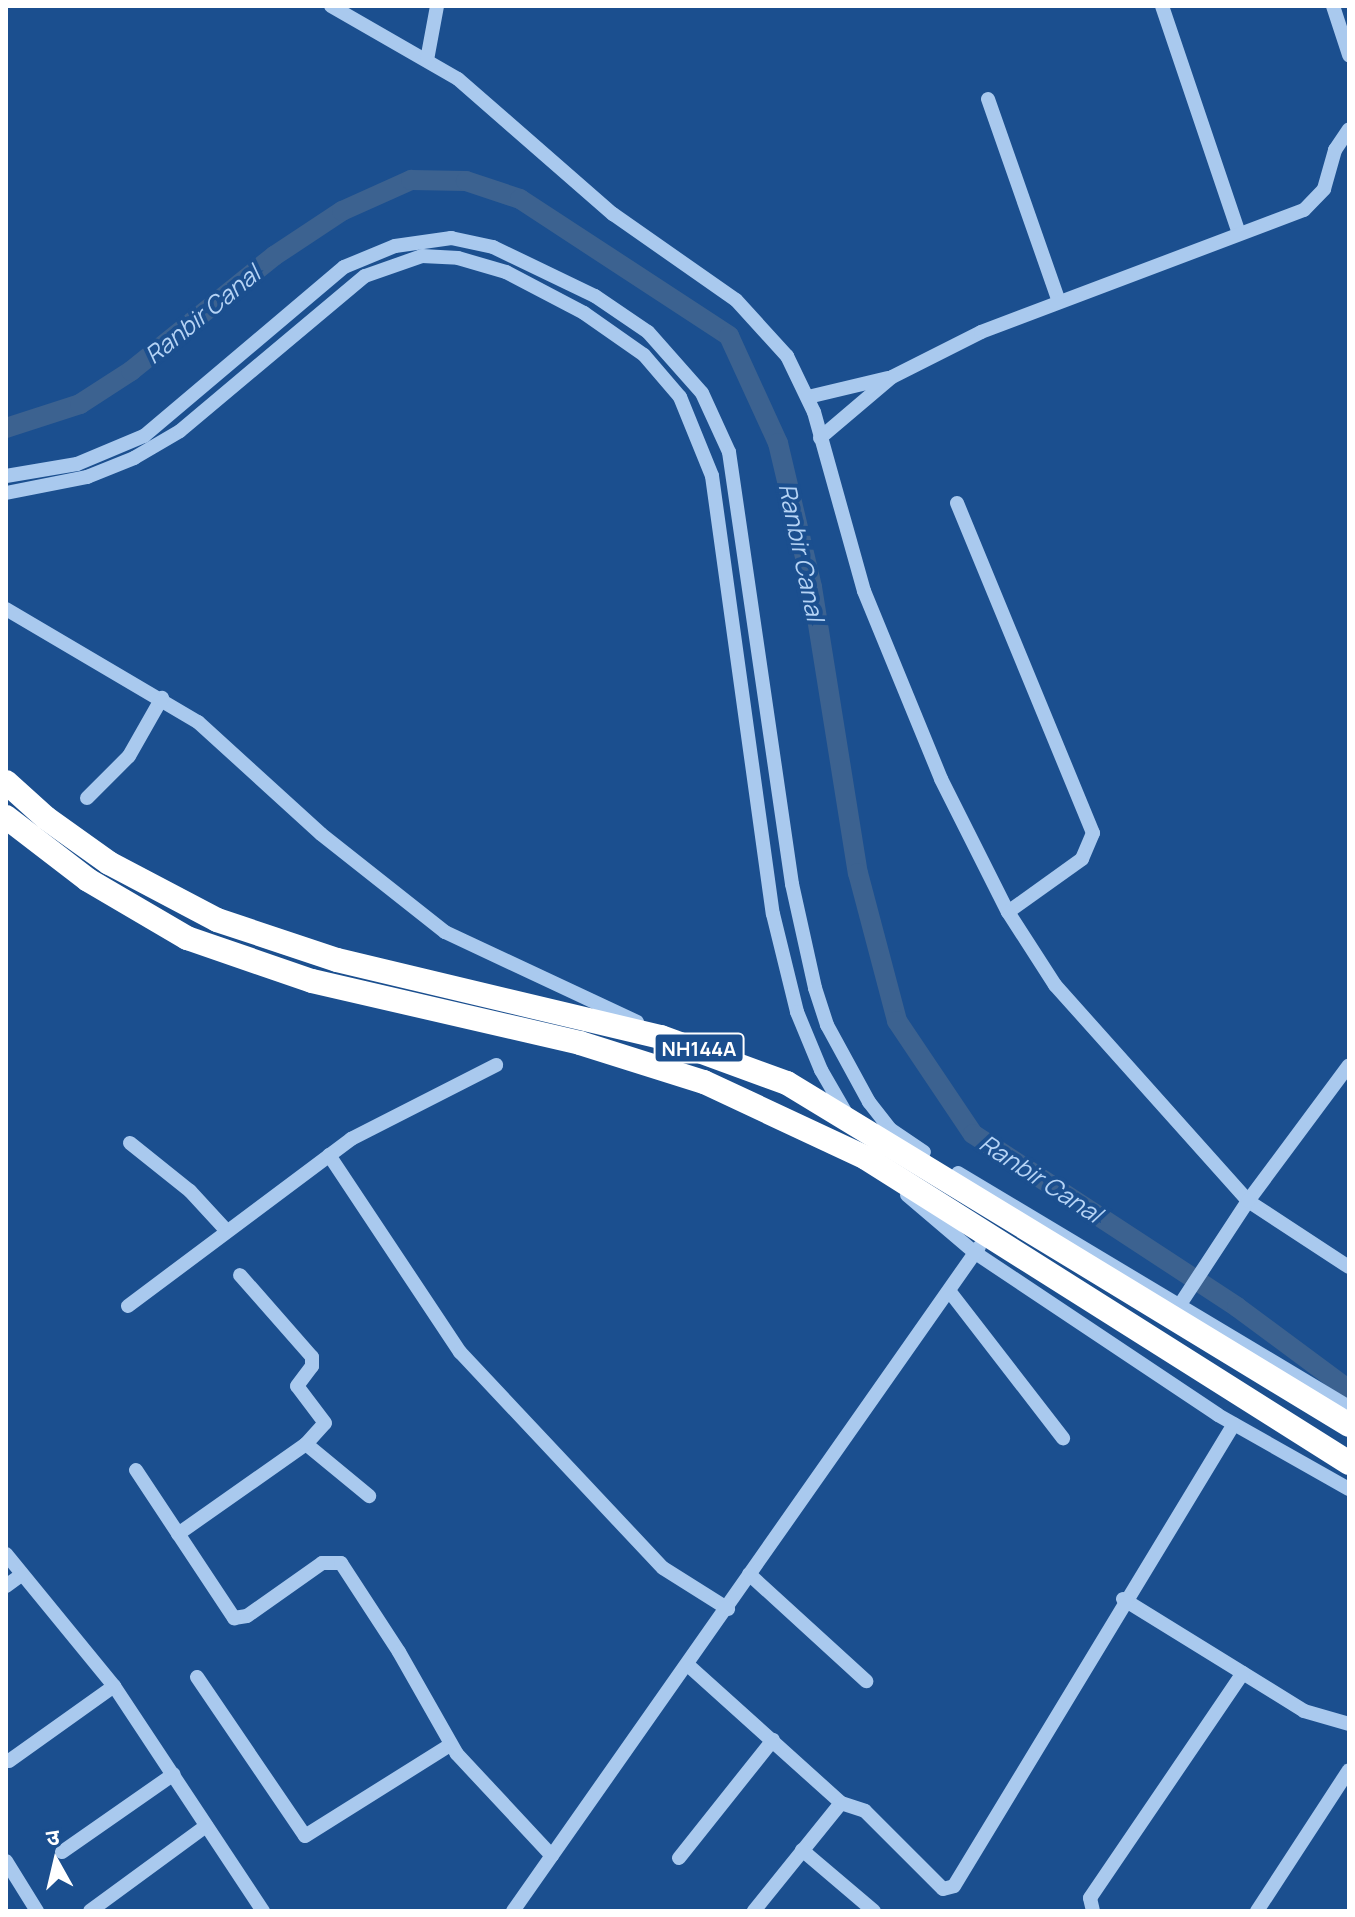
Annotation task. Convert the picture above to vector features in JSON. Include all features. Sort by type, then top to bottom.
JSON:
[{"type":"highway","name":"NH144A","points":[[6,782],[46,818],[109,863],[217,920],[337,960],[674,1041],[787,1083],[1349,1425]]},
{"type":"highway","name":"NH144A","points":[[6,817],[137,912],[239,959],[366,995],[580,1043],[704,1082],[772,1111],[866,1158],[1349,1463]]},
{"type":"street","points":[[331,6],[458,79],[613,214],[736,300],[787,356],[808,397],[864,591],[941,779],[1008,912],[1055,985],[1248,1201],[1286,1231],[1349,1267]]},
{"type":"street","points":[[427,60],[437,6]]},
{"type":"street","points":[[1162,6],[1239,233]]},
{"type":"street","points":[[1333,6],[1349,55]]},
{"type":"street","points":[[988,99],[1058,299]]},
{"type":"street","points":[[808,397],[892,377],[1058,299],[1304,210],[1318,198],[1340,140],[1349,129]]},
{"type":"street","points":[[6,476],[77,464],[144,436],[344,267],[377,250],[451,238],[493,247],[595,296],[648,332],[702,393],[729,452],[792,884],[815,988],[827,1025],[869,1102],[909,1143]]},
{"type":"street","points":[[6,493],[87,477],[134,458],[180,431],[365,276],[422,256],[458,258],[506,272],[584,313],[644,355],[680,397],[712,476],[773,914],[797,1012],[843,1108],[892,1180],[974,1252],[1234,1424],[1349,1489]]},
{"type":"street","points":[[820,438],[892,377]]},
{"type":"street","points":[[957,503],[1093,833],[1082,859],[1008,912]]},
{"type":"street","points":[[6,609],[162,698],[226,744],[331,842],[465,944],[843,1108],[909,1143],[1181,1303],[1349,1407]]},
{"type":"street","points":[[87,798],[129,756],[162,698]]},
{"type":"street","points":[[128,1306],[329,1155],[496,1065]]},
{"type":"street","points":[[1181,1303],[1248,1201],[1349,1065]]},
{"type":"street","points":[[130,1143],[190,1191],[226,1230]]},
{"type":"street","points":[[329,1155],[460,1352],[656,1561],[728,1609]]},
{"type":"street","points":[[513,1911],[689,1666],[749,1574],[950,1292],[974,1252],[1012,1205]]},
{"type":"street","points":[[178,1534],[306,1444],[325,1423],[298,1390],[312,1357],[240,1275]]},
{"type":"street","points":[[950,1292],[1063,1438]]},
{"type":"street","points":[[689,1666],[841,1803],[865,1811],[943,1889],[950,1889],[1123,1599],[1234,1424]]},
{"type":"street","points":[[306,1444],[369,1496]]},
{"type":"street","points":[[136,1470],[234,1618],[247,1616],[322,1563],[341,1563],[399,1652],[450,1745],[552,1856]]},
{"type":"street","points":[[6,1554],[114,1686],[263,1911]]},
{"type":"street","points":[[749,1574],[866,1681]]},
{"type":"street","points":[[6,1586],[21,1575]]},
{"type":"street","points":[[1123,1599],[1304,1711],[1349,1724]]},
{"type":"street","points":[[1093,1911],[1090,1898],[1243,1673]]},
{"type":"street","points":[[197,1677],[305,1836],[450,1745]]},
{"type":"street","points":[[9,1761],[114,1686]]},
{"type":"street","points":[[679,1858],[773,1740]]},
{"type":"street","points":[[1257,1911],[1349,1770]]},
{"type":"street","points":[[62,1852],[174,1774]]},
{"type":"street","points":[[754,1911],[841,1803]]},
{"type":"street","points":[[90,1911],[206,1826]]},
{"type":"street","points":[[802,1850],[874,1911]]},
{"type":"street","points":[[6,1861],[37,1911]]},
{"type":"waterway","name":"Ranbir Canal","points":[[6,428],[80,404],[131,371],[274,256],[342,211],[411,180],[466,181],[520,199],[729,336],[778,443],[812,587],[858,873],[897,1021],[973,1134],[1237,1307],[1349,1390]]}]
